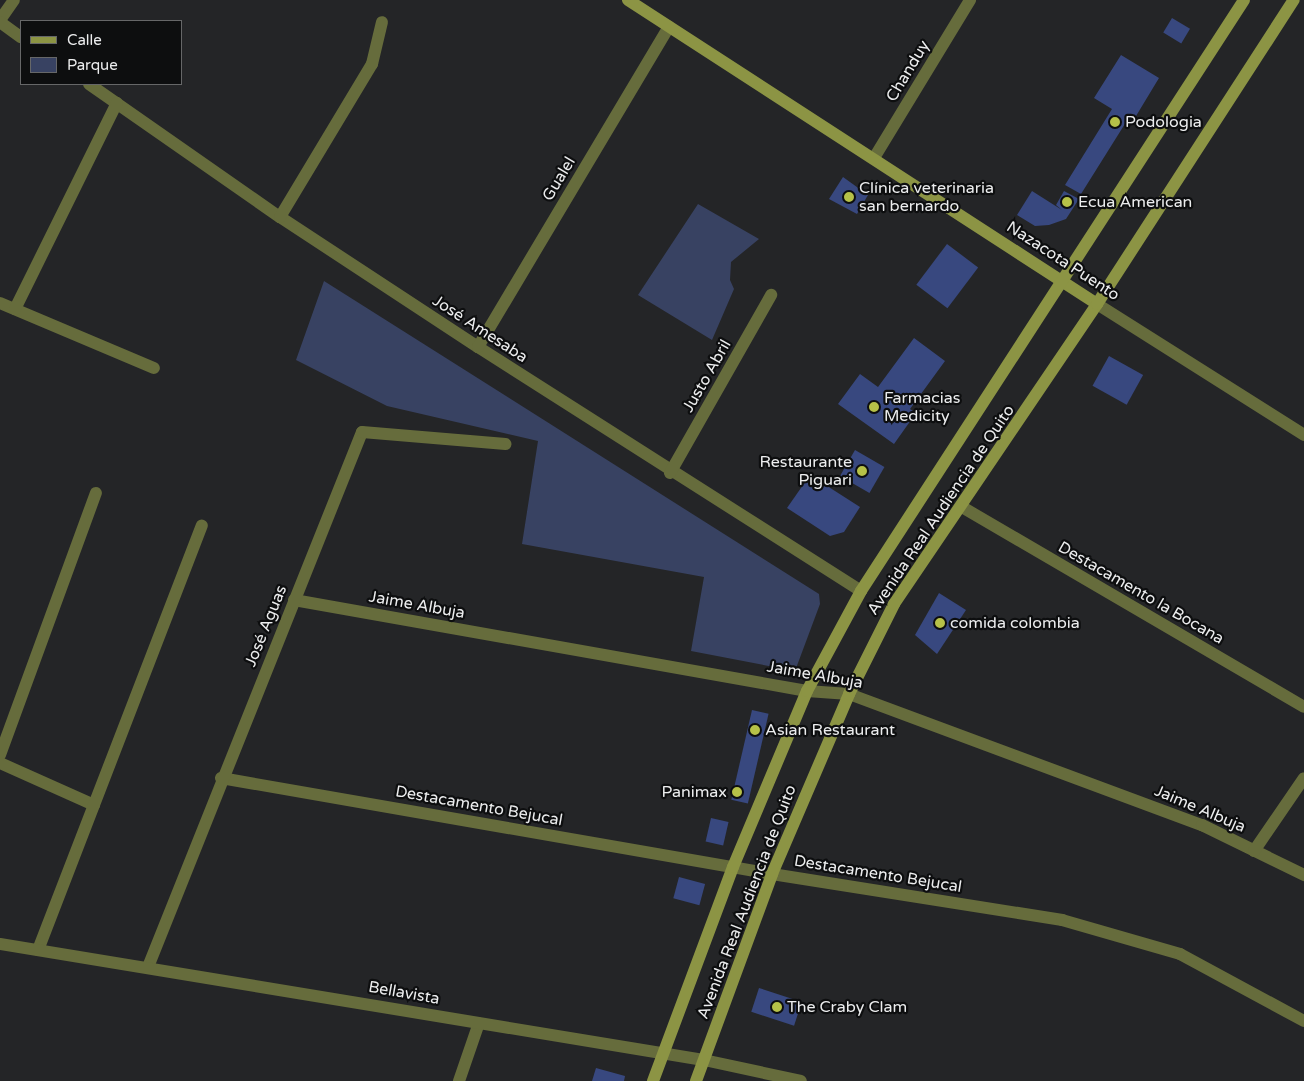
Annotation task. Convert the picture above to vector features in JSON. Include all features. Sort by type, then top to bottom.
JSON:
[{"type":"main road","name":"Nazacota Puento","points":[[628,0],[1063,280],[1097,304]]},
{"type":"main road","name":"Avenida Real Audiencia de Quito","points":[[653,1081],[732,867],[807,690],[861,591],[1244,0]]},
{"type":"main road","name":"Avenida Real Audiencia de Quito","points":[[696,1081],[772,874],[849,694],[894,604],[962,507],[1097,304],[1294,0]]},
{"type":"street","points":[[14,0],[0,21],[20,36]]},
{"type":"street","name":"Chanduy","points":[[874,158],[970,0]]},
{"type":"street","points":[[280,217],[372,64],[382,22]]},
{"type":"street","name":"Gualel","points":[[478,347],[669,27]]},
{"type":"street","name":"José Amesaba","points":[[90,85],[280,217],[670,473],[861,591]]},
{"type":"street","points":[[15,309],[117,103]]},
{"type":"street","name":"Justo Abril","points":[[670,473],[771,295]]},
{"type":"street","points":[[0,303],[154,368]]},
{"type":"street","name":"Nazacota Puento","points":[[1097,304],[1304,435]]},
{"type":"street","name":"José Aguas","points":[[148,966],[221,778],[362,432],[505,444]]},
{"type":"street","points":[[0,755],[96,493]]},
{"type":"street","name":"Destacamento la Bocana","points":[[962,507],[1304,707]]},
{"type":"street","points":[[38,950],[202,526]]},
{"type":"street","name":"Jaime Albuja","points":[[294,600],[807,690],[849,694],[1202,824],[1304,875]]},
{"type":"street","points":[[0,763],[94,804]]},
{"type":"street","name":"Destacamento Bejucal","points":[[221,778],[772,874],[1062,920],[1180,954],[1292,1012],[1304,1021]]},
{"type":"street","points":[[1254,851],[1304,778]]},
{"type":"street","name":"Bellavista","points":[[1,946],[148,966],[704,1060],[801,1081]]},
{"type":"street","points":[[459,1081],[479,1022]]},
{"type":"green space","points":[[698,204],[759,239],[731,262],[730,280],[734,289],[712,340],[638,295]]},
{"type":"green space","points":[[324,281],[819,594],[820,604],[795,671],[691,651],[704,577],[522,544],[538,441],[387,406],[296,360]]},
{"type":"building","points":[[1172,18],[1190,29],[1181,43],[1163,33]]},
{"type":"building","points":[[1121,55],[1159,78],[1133,121],[1128,119],[1081,194],[1065,185],[1112,109],[1094,98]]},
{"type":"building","name":"Clínica veterinaria san bernardo","points":[[843,177],[868,195],[857,214],[829,199]]},
{"type":"building","points":[[1032,191],[1062,210],[1056,205],[1064,191],[1079,199],[1066,219],[1049,225],[1035,226],[1017,215]]},
{"type":"building","points":[[947,244],[978,267],[947,308],[916,285]]},
{"type":"building","points":[[914,338],[945,361],[910,409],[916,413],[894,444],[838,404],[860,374],[878,387]]},
{"type":"building","points":[[1109,356],[1143,375],[1127,405],[1093,386]]},
{"type":"building","name":"Restaurante Piguari","points":[[855,450],[884,467],[869,493],[840,476]]},
{"type":"building","points":[[810,475],[860,507],[844,532],[830,536],[787,508]]},
{"type":"building","name":"comida colombia","points":[[939,593],[966,610],[937,654],[915,635]]},
{"type":"building","points":[[752,710],[769,714],[748,803],[731,800]]},
{"type":"building","points":[[711,818],[729,822],[723,845],[706,841]]},
{"type":"building","points":[[679,877],[705,884],[699,905],[673,898]]},
{"type":"building","name":"The Craby Clam","points":[[759,988],[802,1002],[794,1026],[751,1012]]},
{"type":"building","points":[[596,1068],[625,1076],[624,1081],[592,1081]]},
{"type":"place","name":"Podologia","points":[[1115,122]]},
{"type":"place","name":"Clínica veterinaria san bernardo","points":[[849,197]]},
{"type":"place","name":"Ecua American","points":[[1067,202]]},
{"type":"place","name":"Farmacias Medicity","points":[[874,407]]},
{"type":"place","name":"Restaurante Piguari","points":[[862,471]]},
{"type":"place","name":"comida colombia","points":[[940,623]]},
{"type":"place","name":"Asian Restaurant","points":[[755,730]]},
{"type":"place","name":"Panimax","points":[[737,792]]},
{"type":"place","name":"The Craby Clam","points":[[777,1007]]}]
